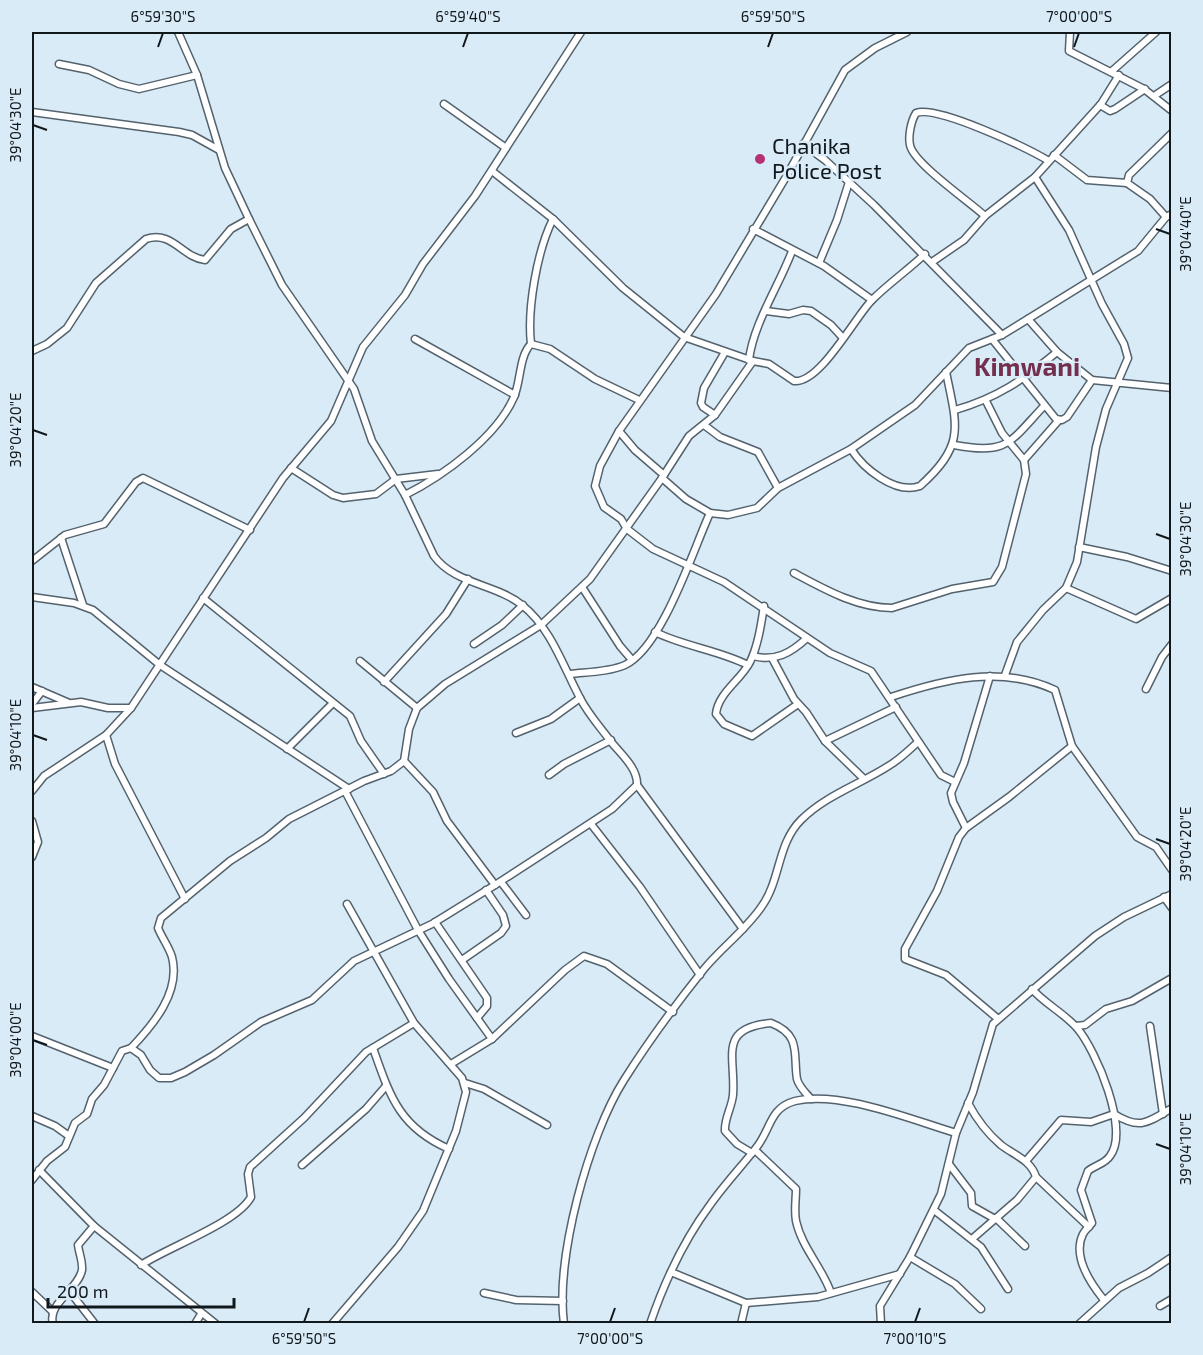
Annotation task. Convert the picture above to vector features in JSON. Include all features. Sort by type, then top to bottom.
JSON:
[{"type":"street","points":[[178,32],[197,75],[219,150],[249,219],[282,285],[348,379],[372,441],[405,495],[439,562],[468,579],[523,605],[541,625],[570,674],[580,698],[635,772],[637,785],[743,929]]},
{"type":"street","points":[[32,791],[44,776],[106,735],[131,708],[291,468],[331,421],[363,347],[405,295],[423,264],[492,171],[581,32]]},
{"type":"street","points":[[903,32],[875,48],[845,70],[786,177],[716,294],[619,431],[600,466],[595,486],[600,502],[621,519],[627,529],[653,549],[690,564],[764,606],[830,653],[871,671],[891,697],[941,775],[955,782]]},
{"type":"street","points":[[1070,32],[1069,51],[1145,89],[1172,111]]},
{"type":"street","points":[[932,262],[964,240],[985,216],[1035,177],[1100,105],[1115,73],[1156,32]]},
{"type":"street","points":[[59,64],[89,70],[119,84],[139,89],[197,75]]},
{"type":"street","points":[[1154,96],[1172,84]]},
{"type":"street","points":[[1100,105],[1110,111],[1145,89]]},
{"type":"street","points":[[444,104],[506,148]]},
{"type":"street","points":[[32,112],[179,132],[192,135],[219,150]]},
{"type":"street","points":[[985,216],[927,169],[913,152],[909,143],[916,113],[929,112],[988,132],[1049,161]]},
{"type":"street","points":[[1127,183],[1129,175],[1172,133]]},
{"type":"street","points":[[803,144],[849,182],[925,254],[1002,335]]},
{"type":"street","points":[[619,431],[635,450],[692,504],[710,513],[728,515],[750,511],[778,488],[851,449],[915,405],[961,353],[1002,335],[1138,251],[1169,215],[1127,183],[1100,183],[1087,180],[1054,155]]},
{"type":"street","points":[[492,171],[553,219],[623,288],[684,338],[769,364],[794,381],[803,380],[820,368],[872,300],[925,254]]},
{"type":"street","points":[[1005,675],[1011,653],[1024,631],[1066,588],[1077,562],[1096,447],[1110,396],[1128,358],[1125,344],[1102,304],[1059,211],[1035,177]]},
{"type":"street","points":[[819,263],[837,220],[849,182]]},
{"type":"street","points":[[32,351],[47,344],[67,327],[96,283],[146,239],[154,236],[171,241],[197,258],[205,260],[211,257],[231,229],[249,219]]},
{"type":"street","points":[[405,495],[441,474],[495,425],[515,395],[524,355],[531,344],[528,321],[534,300],[539,255],[553,219]]},
{"type":"street","points":[[753,229],[819,263],[872,300]]},
{"type":"street","points":[[32,1180],[39,1170],[65,1147],[75,1123],[87,1114],[92,1100],[104,1085],[122,1051],[131,1048],[155,1023],[172,981],[172,958],[158,928],[159,921],[230,861],[266,838],[289,819],[384,774],[404,761],[409,729],[417,708],[445,684],[541,625],[582,587],[627,529],[690,434],[704,426],[715,414],[751,360],[752,344],[766,311],[771,292],[792,251]]},
{"type":"street","points":[[766,311],[789,314],[803,310],[811,311],[831,325],[843,338]]},
{"type":"street","points":[[1028,319],[1057,352],[1092,380],[1172,388]]},
{"type":"street","points":[[415,339],[515,395]]},
{"type":"street","points":[[992,339],[1023,380],[1059,420]]},
{"type":"street","points":[[531,344],[550,349],[606,385],[639,400]]},
{"type":"street","points":[[715,414],[703,407],[701,396],[725,352]]},
{"type":"street","points":[[955,410],[986,401],[1023,380],[1057,352]]},
{"type":"street","points":[[851,449],[870,470],[896,485],[914,488],[925,482],[954,444],[955,410],[946,372]]},
{"type":"street","points":[[1024,460],[1059,420],[1067,417],[1092,380]]},
{"type":"street","points":[[794,573],[859,603],[884,608],[952,589],[993,582],[1002,567],[1024,486],[1024,460],[994,421],[986,401]]},
{"type":"street","points":[[954,444],[989,450],[1010,442],[1044,405]]},
{"type":"street","points":[[704,426],[729,442],[758,452],[778,488]]},
{"type":"street","points":[[291,468],[333,495],[343,498],[376,494],[396,479],[441,474]]},
{"type":"street","points":[[32,561],[61,538],[104,524],[136,482],[143,478],[250,531]]},
{"type":"street","points":[[570,674],[616,667],[632,660],[655,632],[690,564],[710,513]]},
{"type":"street","points":[[61,538],[83,605]]},
{"type":"street","points":[[1079,548],[1127,557],[1172,571]]},
{"type":"street","points":[[384,682],[446,614],[468,579]]},
{"type":"street","points":[[582,587],[620,646],[632,660]]},
{"type":"street","points":[[1066,588],[1136,619],[1172,598]]},
{"type":"street","points":[[32,597],[83,605],[102,617],[160,665],[287,749],[330,774],[347,790],[418,930],[492,1039]]},
{"type":"street","points":[[204,597],[350,716],[360,741],[384,774]]},
{"type":"street","points":[[474,644],[502,625],[523,605]]},
{"type":"street","points":[[764,606],[753,656],[718,703],[716,714],[724,723],[748,735],[756,735],[798,704]]},
{"type":"street","points":[[655,632],[685,646],[724,655],[748,665]]},
{"type":"street","points":[[753,656],[772,658],[789,653],[807,638]]},
{"type":"street","points":[[1146,689],[1162,657],[1172,644]]},
{"type":"street","points":[[772,658],[790,695],[825,741],[864,779]]},
{"type":"street","points":[[360,661],[417,708]]},
{"type":"street","points":[[891,697],[932,683],[1005,675],[1041,683],[1055,690],[1060,698],[1072,746],[1137,837],[1156,847],[1172,870]]},
{"type":"street","points":[[966,828],[951,793],[990,676]]},
{"type":"street","points":[[32,687],[70,704]]},
{"type":"street","points":[[32,706],[42,691]]},
{"type":"street","points":[[516,733],[551,719],[580,698]]},
{"type":"street","points":[[32,706],[81,702],[108,708],[131,708]]},
{"type":"street","points":[[287,749],[333,703]]},
{"type":"street","points":[[825,741],[896,706]]},
{"type":"street","points":[[106,735],[115,764],[185,899]]},
{"type":"street","points":[[549,775],[564,764],[611,741]]},
{"type":"street","points":[[564,1323],[563,1301],[568,1239],[576,1202],[604,1120],[624,1080],[700,975],[765,902],[780,854],[798,822],[821,804],[891,765],[918,742]]},
{"type":"street","points":[[997,1018],[946,975],[908,960],[904,955],[908,940],[935,897],[959,837],[966,828],[1072,746]]},
{"type":"street","points":[[404,761],[433,792],[447,821],[526,915]]},
{"type":"street","points":[[131,1048],[141,1055],[154,1074],[171,1078],[214,1056],[261,1022],[312,1000],[354,961],[435,922],[498,884],[591,824],[618,804],[637,785]]},
{"type":"street","points":[[32,821],[38,842],[32,857]]},
{"type":"street","points":[[591,824],[640,887],[700,975]]},
{"type":"street","points":[[462,960],[501,933],[506,926],[503,915],[486,890]]},
{"type":"street","points":[[881,1323],[880,1306],[901,1274],[941,1194],[956,1133],[968,1103],[989,1031],[997,1018],[1095,936],[1124,917],[1172,894]]},
{"type":"street","points":[[1164,897],[1172,908]]},
{"type":"street","points":[[347,904],[414,1023],[465,1083],[484,1089],[548,1125]]},
{"type":"street","points":[[435,922],[487,998],[487,1006],[477,1018]]},
{"type":"street","points":[[451,1064],[492,1039],[564,970],[584,956],[607,964],[673,1012]]},
{"type":"street","points":[[1076,1026],[1085,1025],[1106,1009],[1138,998],[1172,978]]},
{"type":"street","points":[[1032,989],[1076,1026],[1100,1068],[1114,1114],[1114,1151],[1106,1161],[1088,1171],[1082,1183],[1083,1199],[1092,1218],[1081,1239],[1082,1260],[1088,1277],[1104,1300]]},
{"type":"street","points":[[141,1266],[160,1252],[229,1217],[246,1204],[251,1197],[248,1174],[250,1167],[304,1118],[373,1048],[414,1023]]},
{"type":"street","points":[[811,1099],[798,1083],[795,1045],[787,1034],[771,1023],[759,1024],[741,1031],[732,1046],[733,1094],[724,1131],[737,1144],[754,1151],[794,1185],[797,1224],[831,1293]]},
{"type":"street","points":[[1150,1026],[1163,1114]]},
{"type":"street","points":[[32,1036],[113,1068]]},
{"type":"street","points":[[373,1048],[392,1100],[416,1130],[449,1149]]},
{"type":"street","points":[[332,1323],[411,1231],[436,1185],[465,1102],[465,1083]]},
{"type":"street","points":[[302,1165],[366,1109],[386,1086]]},
{"type":"street","points":[[650,1323],[672,1272],[709,1205],[754,1151],[778,1108],[798,1100],[811,1099],[864,1105],[956,1133]]},
{"type":"street","points":[[968,1103],[980,1122],[1000,1144],[1026,1161],[1036,1177],[1089,1227]]},
{"type":"street","points":[[1026,1161],[1058,1121],[1091,1122],[1114,1114],[1136,1124],[1150,1122],[1172,1108]]},
{"type":"street","points":[[32,1116],[55,1126],[69,1136]]},
{"type":"street","points":[[949,1164],[971,1193],[972,1206],[996,1219],[1025,1246]]},
{"type":"street","points":[[39,1170],[94,1226],[201,1314],[216,1323]]},
{"type":"street","points":[[972,1239],[996,1219],[1036,1177]]},
{"type":"street","points":[[934,1210],[972,1239],[987,1254],[1008,1289]]},
{"type":"street","points":[[43,1323],[52,1317],[82,1271],[78,1245],[94,1226]]},
{"type":"street","points":[[910,1257],[955,1284],[981,1309]]},
{"type":"street","points":[[1079,1323],[1104,1300],[1172,1257]]},
{"type":"street","points":[[672,1272],[746,1303],[807,1298],[901,1274]]},
{"type":"street","points":[[32,1292],[52,1317]]},
{"type":"street","points":[[70,1292],[95,1323]]},
{"type":"street","points":[[484,1293],[506,1299],[563,1301]]},
{"type":"street","points":[[1160,1306],[1172,1299]]},
{"type":"street","points":[[741,1323],[746,1303]]},
{"type":"street","points":[[195,1323],[201,1314]]},
{"type":"place","name":"Chanika Police Post","points":[[760,159]]},
{"type":"district","name":"Kimwani","points":[[1027,367]]}]
